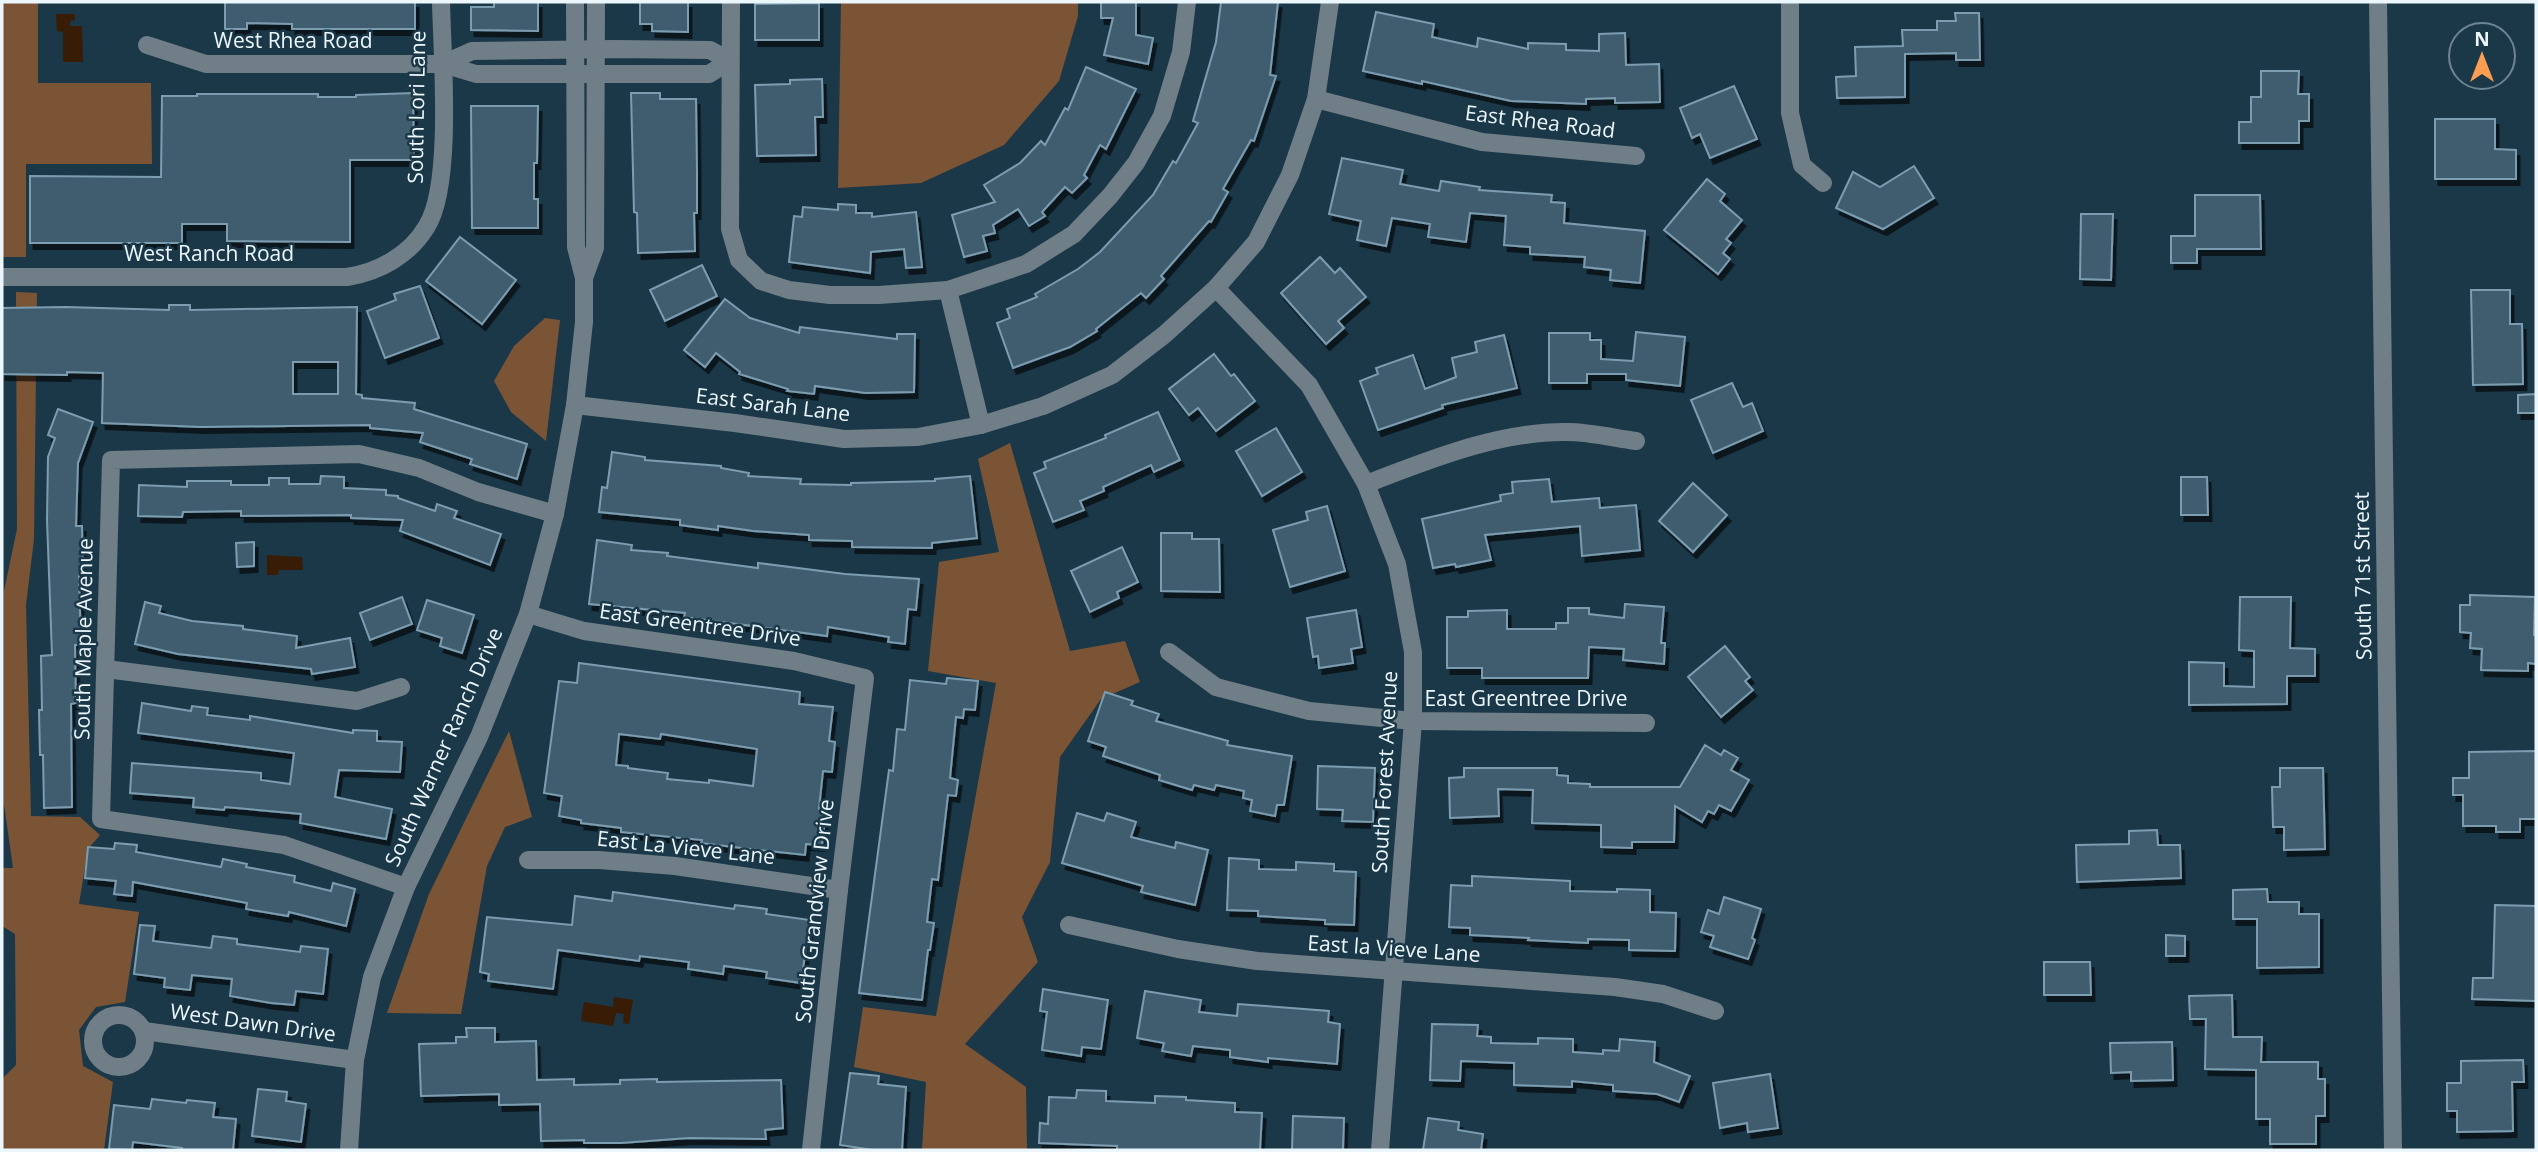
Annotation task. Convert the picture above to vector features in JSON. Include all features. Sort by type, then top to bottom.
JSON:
[{"type":"street","name":"South Lori Lane","points":[[410,248],[427,226],[436,205],[442,167],[441,2]]},
{"type":"street","name":"South Warner Ranch Drive","points":[[575,2],[586,50]]},
{"type":"street","name":"South Warner Ranch Drive","points":[[349,1150],[355,1060],[372,978],[406,887],[478,737],[528,614],[555,514],[575,405],[584,322],[584,278],[576,247],[586,50],[596,2]]},
{"type":"street","points":[[731,2],[730,229],[740,260],[761,281],[789,290],[830,295],[948,290],[1026,264],[1074,233],[1110,196],[1136,163],[1162,116],[1181,52],[1186,2]]},
{"type":"street","name":"East Sarah Lane","points":[[575,405],[735,423],[844,439],[918,437],[981,425],[1043,406],[1112,375],[1164,335],[1216,288],[1256,242],[1290,175],[1316,99],[1330,2]]},
{"type":"street","points":[[1790,2],[1790,113],[1802,165],[1823,183]]},
{"type":"street","name":"South 71st Street","points":[[2378,2],[2393,1150]]},
{"type":"street","name":"West Rhea Road","points":[[147,46],[206,64],[443,64],[476,74],[586,73]]},
{"type":"street","name":"West Rhea Road","points":[[443,64],[472,51],[586,50]]},
{"type":"street","points":[[586,50],[710,50],[730,61]]},
{"type":"street","points":[[586,73],[709,74],[730,61]]},
{"type":"street","name":"East Rhea Road","points":[[1316,99],[1482,142],[1636,156]]},
{"type":"street","name":"West Ranch Road","points":[[2,277],[348,277],[383,267],[410,248]]},
{"type":"street","name":"South Forest Avenue","points":[[1216,288],[1309,385],[1366,484],[1397,564],[1413,652],[1413,721],[1380,1150]]},
{"type":"street","points":[[948,290],[981,425]]},
{"type":"street","points":[[1366,484],[1477,446],[1520,437],[1567,432],[1636,441]]},
{"type":"street","name":"South Maple Avenue","points":[[406,887],[284,845],[101,819],[111,460],[359,454],[419,468],[478,492],[555,514]]},
{"type":"street","name":"East Greentree Drive","points":[[528,614],[584,631],[794,661],[865,678]]},
{"type":"street","name":"East Greentree Drive","points":[[1169,652],[1216,687],[1309,711],[1413,721],[1646,723]]},
{"type":"street","points":[[106,669],[357,701],[401,687]]},
{"type":"street","name":"South Grandview Drive","points":[[811,1150],[865,678]]},
{"type":"street","name":"East La Vieve Lane","points":[[528,860],[599,860],[675,866],[839,890]]},
{"type":"street","name":"East la Vieve Lane","points":[[1069,925],[1178,949],[1257,961],[1615,987],[1662,994],[1715,1011]]},
{"type":"street","name":"West Dawn Drive","points":[[144,1031],[355,1060]]},
{"type":"shaded area","points":[[2,2],[38,2],[38,83],[151,83],[152,164],[26,164],[26,257],[2,257]]},
{"type":"shaded area","points":[[841,2],[1078,2],[1078,16],[1059,81],[1004,145],[921,183],[838,188]]},
{"type":"shaded area","points":[[56,14],[75,14],[75,20],[70,21],[70,26],[82,26],[83,62],[63,62],[63,32],[57,31]]},
{"type":"shaded area","points":[[16,292],[37,293],[34,539],[26,605],[31,816],[80,817],[100,835],[88,849],[79,904],[139,912],[125,1002],[96,1007],[79,1030],[83,1066],[113,1082],[104,1150],[2,1150],[2,1079],[16,1065],[15,934],[2,926],[2,868],[13,868],[4,804],[4,591],[17,529]]},
{"type":"shaded area","points":[[545,318],[560,320],[546,441],[511,412],[494,381],[514,346]]},
{"type":"shaded area","points":[[1010,443],[1070,651],[1125,641],[1140,682],[1101,699],[1060,757],[1050,862],[1022,917],[1038,962],[965,1044],[1026,1087],[1027,1150],[922,1150],[926,1082],[854,1067],[863,1007],[936,1016],[996,683],[928,671],[939,562],[999,552],[978,459]]},
{"type":"shaded area","points":[[267,555],[302,557],[303,570],[279,570],[278,575],[267,575]]},
{"type":"shaded area","points":[[509,731],[532,817],[505,827],[487,866],[461,1014],[387,1013],[429,894]]},
{"type":"shaded area","points":[[614,997],[633,1000],[629,1024],[623,1023],[624,1014],[616,1013],[613,1026],[581,1021],[584,1002],[613,1007]]},
{"type":"building","points":[[225,2],[415,2],[415,29],[292,29],[292,24],[247,23],[247,29],[225,29]]},
{"type":"building","points":[[494,2],[538,2],[538,31],[471,30],[471,7],[494,7]]},
{"type":"building","points":[[640,2],[688,2],[688,32],[652,31],[652,24],[640,24]]},
{"type":"building","points":[[1101,2],[1136,2],[1136,35],[1153,38],[1148,64],[1104,55],[1113,18],[1101,18]]},
{"type":"building","points":[[1221,2],[1278,2],[1270,75],[1276,76],[1254,141],[1251,140],[1223,189],[1228,192],[1211,222],[1209,221],[1161,276],[1164,279],[1146,298],[1141,293],[1096,329],[1097,331],[1070,347],[1013,368],[997,323],[1010,318],[1007,309],[1037,297],[1035,294],[1078,269],[1100,252],[1153,195],[1173,161],[1176,163],[1198,123],[1193,121],[1216,42]]},
{"type":"building","points":[[819,3],[819,40],[755,40],[755,4]]},
{"type":"building","points":[[1376,12],[1434,24],[1432,37],[1477,47],[1478,38],[1528,49],[1528,43],[1566,44],[1566,50],[1599,51],[1599,34],[1625,33],[1626,65],[1659,64],[1660,102],[1615,103],[1615,98],[1586,99],[1586,104],[1511,101],[1363,71]]},
{"type":"building","points":[[1955,13],[1979,13],[1980,60],[1956,60],[1956,53],[1905,54],[1905,97],[1837,98],[1836,77],[1856,76],[1855,47],[1903,46],[1902,30],[1937,30],[1937,21],[1956,21]]},
{"type":"building","points":[[1086,67],[1136,89],[1106,149],[1100,145],[1084,175],[1087,178],[1072,193],[1065,187],[1042,212],[1045,216],[1029,226],[1018,209],[993,225],[995,233],[983,236],[987,251],[964,257],[952,215],[995,202],[984,185],[1020,163],[1041,141],[1045,145],[1065,108],[1068,110]]},
{"type":"building","points":[[2261,71],[2299,71],[2298,94],[2309,94],[2309,121],[2299,121],[2299,143],[2239,143],[2239,122],[2251,122],[2251,97],[2261,97]]},
{"type":"building","points":[[822,79],[823,117],[815,117],[816,155],[757,156],[755,85],[790,84],[790,80]]},
{"type":"building","points":[[1734,86],[1757,139],[1710,158],[1700,134],[1692,138],[1680,108]]},
{"type":"building","points":[[413,93],[414,160],[350,160],[350,242],[227,241],[227,224],[182,224],[182,243],[30,243],[30,176],[161,177],[162,96],[318,94],[318,97],[356,97]]},
{"type":"building","points":[[631,93],[660,93],[660,99],[696,99],[695,251],[638,253],[637,213],[634,212]]},
{"type":"building","points":[[471,106],[538,106],[534,199],[538,199],[538,228],[472,228]]},
{"type":"building","points":[[2435,119],[2495,119],[2495,149],[2516,150],[2516,179],[2435,179]]},
{"type":"building","points":[[1342,158],[1403,170],[1400,184],[1439,191],[1441,181],[1480,187],[1479,190],[1552,195],[1551,202],[1565,203],[1564,223],[1645,231],[1640,283],[1610,280],[1611,270],[1584,267],[1585,257],[1530,254],[1530,247],[1504,245],[1506,216],[1470,213],[1466,242],[1428,237],[1430,224],[1392,218],[1386,246],[1357,240],[1361,221],[1329,214]]},
{"type":"building","points":[[1914,166],[1934,198],[1883,229],[1836,208],[1853,172],[1880,187]]},
{"type":"building","points":[[1707,179],[1725,194],[1720,201],[1742,220],[1726,239],[1731,243],[1723,253],[1730,259],[1718,274],[1664,230]]},
{"type":"building","points":[[2195,195],[2260,195],[2261,249],[2197,249],[2197,263],[2171,263],[2171,236],[2195,236]]},
{"type":"building","points":[[838,204],[856,205],[856,213],[872,213],[872,217],[916,212],[922,267],[906,268],[904,249],[871,252],[870,273],[789,262],[794,216],[802,217],[803,207],[838,210]]},
{"type":"building","points":[[2081,214],[2113,214],[2111,280],[2080,279]]},
{"type":"building","points":[[460,237],[516,280],[482,324],[426,281]]},
{"type":"building","points":[[1320,257],[1335,273],[1340,268],[1366,297],[1338,321],[1344,328],[1326,344],[1281,293]]},
{"type":"building","points":[[702,265],[717,296],[665,321],[650,290]]},
{"type":"building","points":[[420,286],[439,338],[385,358],[367,311],[396,300],[394,294]]},
{"type":"building","points":[[2471,290],[2510,290],[2510,324],[2522,324],[2523,384],[2473,385]]},
{"type":"building","points":[[725,299],[750,318],[799,333],[800,327],[897,339],[897,334],[915,334],[914,392],[865,393],[815,386],[814,394],[787,391],[788,389],[739,374],[740,372],[716,353],[705,367],[684,350]]},
{"type":"building","points":[[169,305],[190,305],[190,310],[357,307],[356,394],[362,395],[362,398],[415,403],[414,409],[527,444],[517,479],[470,464],[472,459],[420,442],[423,433],[370,428],[370,425],[201,427],[102,423],[103,373],[2,374],[2,308],[169,310]],"holes":[[[293,362],[338,362],[338,394],[293,394]]]},
{"type":"building","points":[[1636,332],[1685,337],[1680,386],[1626,380],[1626,374],[1587,374],[1587,383],[1549,383],[1549,333],[1590,333],[1590,340],[1601,340],[1601,359],[1633,361]]},
{"type":"building","points":[[1504,335],[1517,388],[1442,405],[1443,408],[1378,430],[1360,381],[1378,374],[1376,368],[1413,355],[1425,389],[1456,377],[1452,358],[1477,352],[1475,342]]},
{"type":"building","points":[[1214,354],[1255,401],[1216,431],[1198,408],[1189,415],[1169,389]]},
{"type":"building","points":[[1732,383],[1743,407],[1752,403],[1763,431],[1713,453],[1691,400]]},
{"type":"building","points":[[2536,394],[2536,413],[2518,413],[2518,395]]},
{"type":"building","points":[[58,409],[93,422],[78,463],[76,526],[82,526],[83,575],[79,575],[81,645],[75,645],[76,703],[71,704],[72,807],[44,808],[39,710],[42,710],[41,656],[52,655],[47,520],[48,457],[55,438],[48,435]]},
{"type":"building","points":[[1158,412],[1180,460],[1154,472],[1151,465],[1103,487],[1104,491],[1080,501],[1084,510],[1053,522],[1034,473],[1046,468],[1044,462],[1106,438],[1105,435]]},
{"type":"building","points":[[1276,428],[1302,472],[1262,496],[1236,451]]},
{"type":"building","points":[[612,452],[645,457],[645,460],[721,466],[749,473],[748,476],[801,479],[800,484],[851,485],[935,481],[970,476],[977,538],[932,543],[932,548],[852,547],[852,541],[809,540],[809,535],[718,526],[718,530],[680,525],[680,520],[599,512],[602,487],[607,488]]},
{"type":"building","points":[[321,476],[344,477],[344,488],[386,490],[386,495],[398,496],[435,511],[437,504],[457,511],[454,518],[501,534],[490,565],[400,531],[403,520],[351,518],[351,515],[241,516],[241,511],[183,512],[182,517],[138,516],[139,485],[187,487],[187,481],[231,481],[231,485],[269,485],[269,478],[289,478],[289,484],[320,484]]},
{"type":"building","points":[[2181,477],[2207,477],[2208,515],[2181,515]]},
{"type":"building","points":[[1549,479],[1552,502],[1599,498],[1600,508],[1636,505],[1640,550],[1582,556],[1580,526],[1485,535],[1491,560],[1456,567],[1455,564],[1433,568],[1422,519],[1501,501],[1500,495],[1513,493],[1512,482]]},
{"type":"building","points":[[1693,483],[1727,515],[1693,552],[1659,521]]},
{"type":"building","points":[[1327,506],[1345,571],[1290,587],[1273,530],[1308,520],[1306,512]]},
{"type":"building","points":[[1161,533],[1192,533],[1192,539],[1219,539],[1220,592],[1161,591]]},
{"type":"building","points":[[597,540],[632,545],[631,550],[668,553],[667,556],[758,568],[758,563],[845,574],[919,579],[916,610],[908,609],[905,644],[888,642],[889,637],[828,627],[827,636],[684,617],[685,613],[589,604]]},
{"type":"building","points":[[254,542],[254,566],[237,567],[236,543]]},
{"type":"building","points":[[1122,547],[1138,582],[1117,592],[1119,598],[1090,612],[1071,571]]},
{"type":"building","points":[[2470,595],[2535,597],[2536,664],[2528,663],[2528,671],[2481,670],[2482,649],[2470,648],[2471,633],[2460,632],[2460,605],[2470,605]]},
{"type":"building","points":[[402,597],[412,624],[370,640],[360,613]]},
{"type":"building","points":[[2240,597],[2291,597],[2290,648],[2315,649],[2315,676],[2287,676],[2287,704],[2189,705],[2189,662],[2224,663],[2224,686],[2254,687],[2254,651],[2239,650]]},
{"type":"building","points":[[427,600],[474,615],[462,653],[440,646],[442,638],[417,630]]},
{"type":"building","points":[[145,602],[161,606],[159,613],[192,621],[243,626],[243,629],[297,636],[296,648],[350,638],[355,667],[312,674],[311,669],[178,654],[135,644]]},
{"type":"building","points":[[1625,604],[1664,607],[1661,643],[1665,643],[1664,664],[1623,660],[1624,649],[1589,647],[1588,678],[1482,678],[1482,668],[1447,668],[1447,617],[1468,617],[1468,611],[1507,610],[1507,629],[1556,629],[1556,623],[1568,623],[1568,608],[1589,608],[1589,614],[1624,618]]},
{"type":"building","points":[[1356,610],[1362,647],[1351,649],[1353,663],[1319,668],[1318,656],[1313,657],[1307,618]]},
{"type":"building","points":[[1725,646],[1750,677],[1745,681],[1753,690],[1721,717],[1688,677]]},
{"type":"building","points":[[579,663],[800,692],[799,704],[833,707],[829,741],[835,742],[832,772],[823,771],[819,809],[826,810],[822,845],[806,844],[805,855],[701,843],[702,840],[621,832],[621,828],[581,823],[581,820],[559,816],[562,796],[544,793],[559,681],[577,683]],"holes":[[[619,734],[660,739],[661,734],[757,749],[753,786],[709,780],[709,783],[667,779],[668,773],[616,765]]]},
{"type":"building","points":[[947,678],[978,681],[975,710],[964,709],[963,718],[956,717],[950,778],[958,780],[956,796],[948,795],[938,880],[932,879],[927,922],[934,923],[922,1000],[859,993],[889,770],[893,771],[897,729],[905,730],[910,680],[946,684]]},
{"type":"building","points":[[1105,692],[1133,701],[1131,705],[1159,714],[1156,721],[1228,741],[1227,745],[1292,756],[1284,805],[1277,805],[1275,816],[1250,811],[1252,800],[1243,798],[1244,791],[1216,785],[1214,790],[1194,785],[1192,790],[1159,780],[1160,775],[1103,756],[1106,747],[1088,741]]},
{"type":"building","points":[[142,703],[191,711],[192,706],[208,708],[207,715],[250,720],[250,716],[353,733],[353,730],[377,731],[377,741],[402,742],[400,772],[339,770],[335,797],[392,809],[386,839],[300,823],[301,814],[193,807],[194,798],[130,793],[132,763],[261,773],[261,780],[290,784],[294,753],[138,733]]},
{"type":"building","points":[[1705,745],[1721,755],[1724,750],[1738,758],[1731,770],[1749,780],[1731,811],[1719,805],[1714,814],[1708,811],[1702,822],[1675,806],[1674,842],[1632,842],[1632,848],[1601,847],[1601,825],[1532,823],[1533,790],[1498,789],[1499,816],[1450,818],[1449,778],[1464,777],[1464,768],[1557,768],[1557,775],[1568,776],[1568,783],[1590,784],[1590,787],[1680,787]]},
{"type":"building","points":[[2536,751],[2536,819],[2520,819],[2520,832],[2496,832],[2496,826],[2463,826],[2463,795],[2453,795],[2453,778],[2469,778],[2469,752]]},
{"type":"building","points":[[1318,766],[1375,768],[1373,822],[1342,821],[1343,810],[1317,809]]},
{"type":"building","points":[[2280,768],[2323,768],[2325,849],[2284,850],[2284,827],[2273,827],[2272,787],[2280,787]]},
{"type":"building","points":[[1077,813],[1104,821],[1107,813],[1136,822],[1131,837],[1175,848],[1176,842],[1208,850],[1195,905],[1141,892],[1143,886],[1062,863]]},
{"type":"building","points":[[2157,830],[2158,845],[2180,845],[2181,878],[2077,882],[2076,845],[2129,844],[2129,831]]},
{"type":"building","points":[[115,843],[137,845],[136,852],[221,867],[223,859],[247,864],[246,867],[295,876],[294,882],[331,891],[333,883],[355,889],[346,926],[289,912],[288,916],[246,909],[247,903],[133,882],[132,896],[114,894],[116,881],[85,878],[88,847],[114,849]]},
{"type":"building","points":[[1229,858],[1259,860],[1259,869],[1296,870],[1296,862],[1334,864],[1334,871],[1356,872],[1354,925],[1325,924],[1325,920],[1258,916],[1258,911],[1227,910]]},
{"type":"building","points":[[1472,876],[1570,881],[1570,891],[1650,890],[1650,912],[1676,913],[1675,951],[1629,950],[1629,940],[1588,939],[1588,943],[1470,935],[1470,928],[1449,927],[1451,885],[1472,886]]},
{"type":"building","points":[[2267,889],[2268,902],[2299,902],[2299,914],[2319,914],[2319,967],[2257,968],[2257,919],[2233,919],[2233,890]]},
{"type":"building","points":[[613,892],[734,909],[735,905],[767,909],[766,914],[810,920],[801,983],[766,978],[767,972],[724,966],[723,974],[688,969],[689,962],[640,956],[639,961],[558,950],[553,989],[488,981],[489,974],[480,972],[487,917],[572,925],[575,896],[612,901]]},
{"type":"building","points":[[1724,897],[1761,909],[1748,959],[1710,947],[1714,936],[1701,932],[1708,910],[1719,914]]},
{"type":"building","points":[[2495,905],[2536,906],[2536,1001],[2472,999],[2473,978],[2493,978]]},
{"type":"building","points":[[140,925],[155,926],[153,941],[211,948],[213,936],[237,939],[237,944],[300,952],[301,946],[328,949],[323,994],[296,991],[294,1005],[271,1003],[230,996],[232,979],[192,975],[190,990],[164,987],[165,978],[134,974]]},
{"type":"building","points":[[2166,935],[2185,936],[2185,956],[2166,956]]},
{"type":"building","points":[[2044,962],[2090,962],[2091,995],[2044,995]]},
{"type":"building","points":[[1043,989],[1108,1000],[1101,1049],[1082,1047],[1081,1056],[1042,1050],[1047,1012],[1040,1011]]},
{"type":"building","points":[[1145,991],[1201,1000],[1199,1012],[1237,1016],[1238,1004],[1329,1011],[1328,1022],[1340,1024],[1337,1064],[1268,1058],[1268,1062],[1230,1057],[1230,1050],[1193,1046],[1191,1056],[1162,1051],[1164,1043],[1137,1038]]},
{"type":"building","points":[[2232,995],[2233,1037],[2262,1037],[2261,1062],[2318,1062],[2318,1079],[2325,1079],[2325,1116],[2316,1116],[2316,1144],[2270,1144],[2270,1119],[2256,1119],[2256,1070],[2205,1069],[2206,1019],[2190,1019],[2189,996]]},
{"type":"building","points":[[1432,1024],[1478,1025],[1477,1036],[1491,1037],[1491,1043],[1538,1044],[1538,1038],[1573,1039],[1573,1052],[1603,1054],[1603,1050],[1619,1051],[1620,1039],[1655,1042],[1654,1062],[1690,1076],[1679,1102],[1657,1094],[1613,1091],[1613,1085],[1572,1081],[1572,1087],[1514,1085],[1514,1063],[1461,1061],[1460,1081],[1430,1080]]},
{"type":"building","points":[[466,1028],[495,1028],[495,1042],[536,1041],[537,1080],[574,1079],[574,1085],[620,1084],[620,1080],[657,1079],[657,1082],[781,1080],[783,1128],[765,1130],[766,1139],[689,1138],[621,1143],[541,1141],[540,1104],[499,1105],[499,1094],[421,1096],[419,1044],[456,1043],[456,1037],[467,1037]]},
{"type":"building","points":[[2172,1042],[2173,1080],[2131,1081],[2131,1072],[2111,1073],[2110,1043]]},
{"type":"building","points":[[2523,1060],[2524,1082],[2512,1082],[2513,1131],[2457,1132],[2457,1111],[2447,1111],[2447,1083],[2461,1083],[2461,1061]]},
{"type":"building","points":[[850,1073],[879,1076],[878,1084],[906,1087],[902,1150],[873,1150],[840,1145]]},
{"type":"building","points":[[1770,1074],[1778,1128],[1748,1132],[1747,1123],[1720,1128],[1713,1083]]},
{"type":"building","points":[[258,1089],[287,1092],[286,1101],[306,1104],[301,1142],[252,1136]]},
{"type":"building","points":[[1077,1090],[1106,1091],[1106,1101],[1155,1103],[1155,1096],[1235,1103],[1235,1112],[1262,1113],[1260,1150],[1117,1150],[1117,1146],[1039,1143],[1040,1123],[1048,1124],[1049,1097],[1076,1098]]},
{"type":"building","points":[[152,1099],[215,1103],[213,1117],[236,1119],[233,1150],[182,1150],[133,1142],[132,1150],[109,1149],[114,1105],[150,1109]]},
{"type":"building","points":[[1293,1116],[1344,1118],[1343,1150],[1292,1150]]},
{"type":"building","points":[[1428,1118],[1459,1122],[1458,1130],[1483,1134],[1481,1150],[1423,1150]]}]
